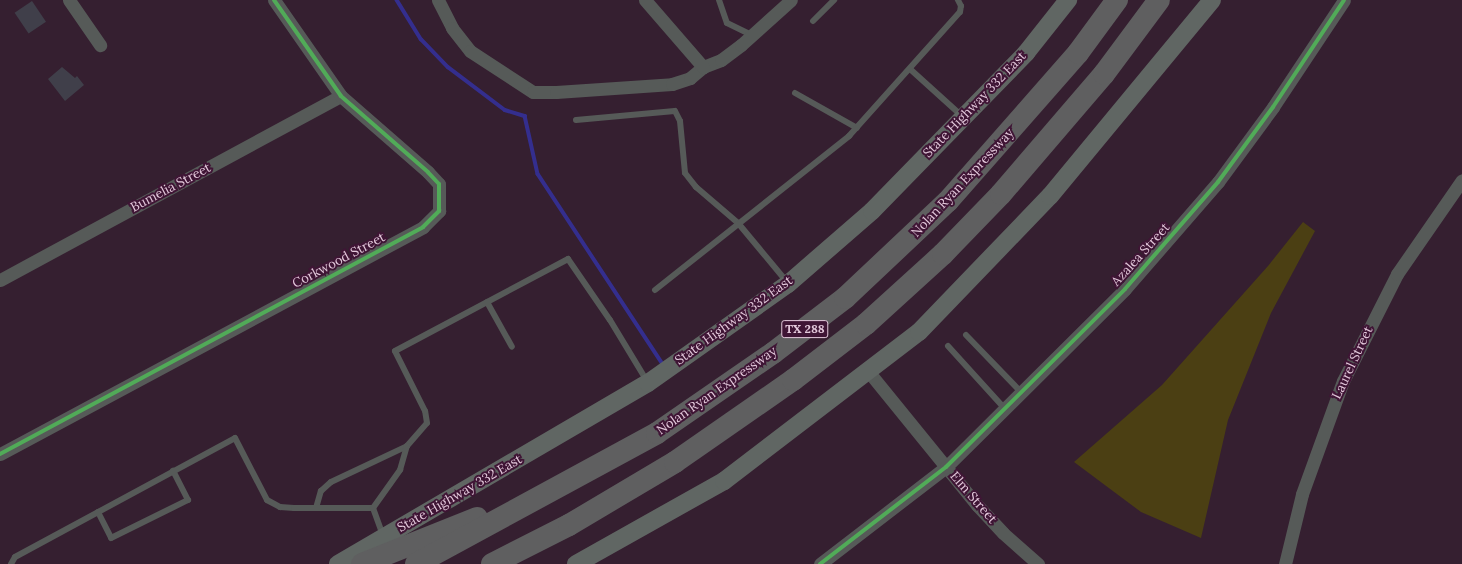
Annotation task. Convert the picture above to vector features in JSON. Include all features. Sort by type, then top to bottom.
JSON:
[{"type":"highway","name":"Nolan Ryan Expressway","points":[[416,564],[582,476],[657,433],[708,400],[773,353],[860,284],[948,201],[1012,131],[1078,53],[1117,0]]},
{"type":"highway","name":"TX 288","points":[[492,564],[569,525],[675,462],[793,380],[866,324],[943,254],[1001,194],[1104,74],[1159,0]]},
{"type":"highway","points":[[362,564],[582,476]]},
{"type":"main road","name":"State Highway 332 East","points":[[338,564],[648,383],[788,284],[872,211],[1026,53],[1068,0]]},
{"type":"main road","points":[[576,564],[724,481],[919,332],[1050,196],[1212,0]]},
{"type":"street","points":[[69,0],[100,45]]},
{"type":"street","name":"Corkwood Street","points":[[0,454],[432,221],[439,211],[439,184],[341,96],[274,0]]},
{"type":"street","points":[[438,0],[452,28],[470,51],[533,92],[672,84],[690,78],[703,67],[721,60],[791,0]]},
{"type":"street","points":[[645,0],[703,67]]},
{"type":"street","name":"Azalea Street","points":[[820,564],[946,468],[1023,394],[1126,289],[1218,182],[1273,107],[1338,2]]},
{"type":"street","name":"Bumelia Street","points":[[0,280],[341,96]]},
{"type":"street","name":"Laurel Street","points":[[1285,564],[1302,494],[1343,381],[1397,274],[1462,180]]},
{"type":"street","name":"Elm Street","points":[[868,371],[946,468],[1002,533],[1038,564]]},
{"type":"lane","points":[[718,0],[728,23],[752,35]]},
{"type":"lane","points":[[813,21],[834,0]]},
{"type":"lane","points":[[655,290],[857,128],[960,12],[961,6],[958,0]]},
{"type":"lane","points":[[910,69],[964,117]]},
{"type":"lane","points":[[795,93],[857,128]]},
{"type":"lane","points":[[576,120],[675,111],[680,121],[686,173],[696,187],[738,223],[788,284]]},
{"type":"lane","points":[[316,508],[321,491],[331,482],[407,446],[427,423],[425,411],[395,352],[568,259],[610,320],[648,383]]},
{"type":"lane","points":[[487,302],[512,347]]},
{"type":"lane","points":[[966,335],[1023,394]]},
{"type":"lane","points":[[948,346],[1006,410]]},
{"type":"lane","points":[[11,564],[15,557],[235,438],[267,500],[280,507],[373,508]]},
{"type":"lane","points":[[373,508],[400,470],[407,446]]},
{"type":"lane","points":[[98,512],[112,538],[188,500],[173,471]]},
{"type":"lane","points":[[373,508],[383,539]]},
{"type":"shaded area","points":[[1303,222],[1315,231],[1271,313],[1228,420],[1201,538],[1141,512],[1074,462],[1162,385],[1268,266]]},
{"type":"building","points":[[32,1],[46,22],[29,33],[15,13]]},
{"type":"building","points":[[62,67],[75,78],[77,76],[84,85],[65,101],[48,79]]},
{"type":"waterway","points":[[397,0],[421,39],[448,67],[505,110],[525,116],[538,174],[662,363]]},
{"type":"cycle path","points":[[0,454],[423,227],[439,211],[439,184],[428,172],[341,96],[274,0]]},
{"type":"cycle path","points":[[820,564],[946,467],[1125,289],[1218,182],[1273,107],[1344,0]]}]
